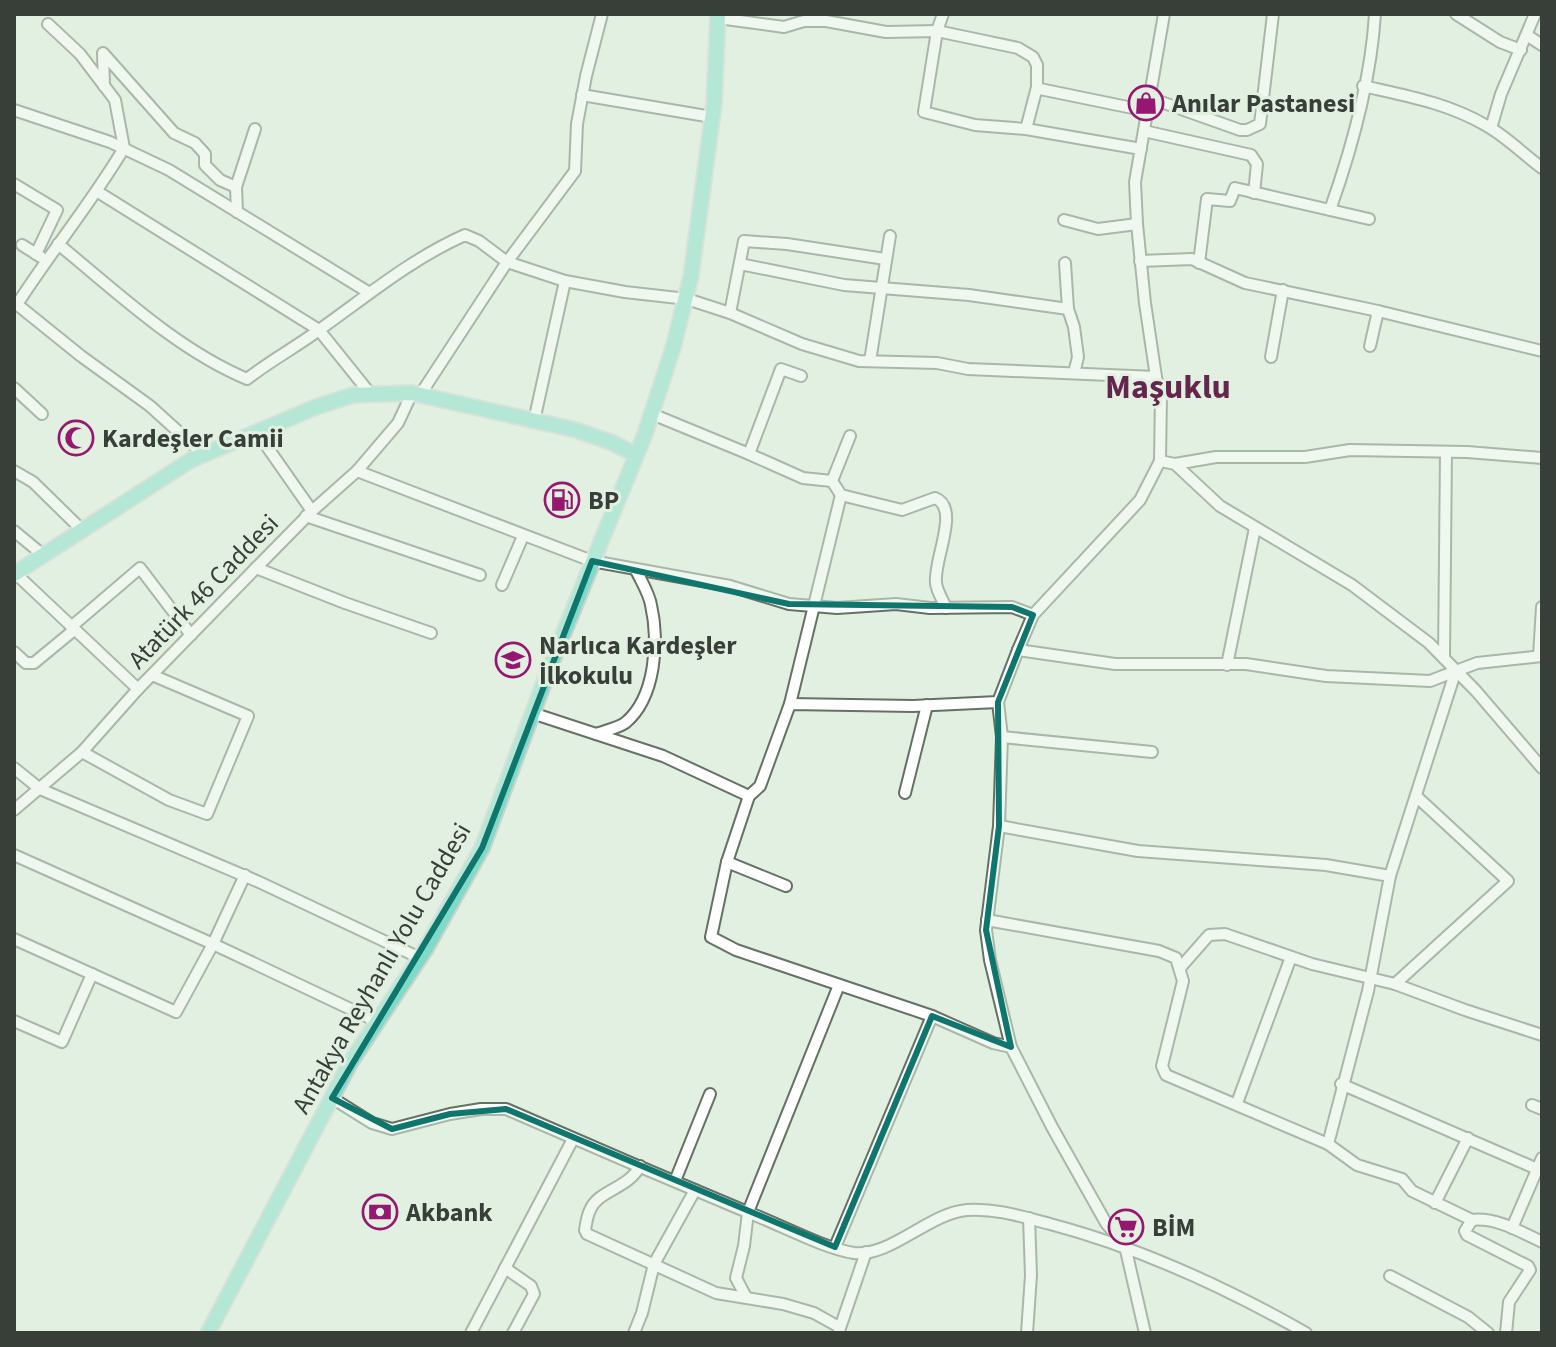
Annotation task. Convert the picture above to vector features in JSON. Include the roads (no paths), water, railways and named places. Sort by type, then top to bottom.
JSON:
[{"type":"main road","name":"Antakya Reyhanlı Yolu Caddesi","points":[[208,1333],[350,1063],[420,958],[482,848],[532,713],[652,414],[687,299],[712,117],[718,16]]},
{"type":"main road","points":[[14,573],[203,454],[353,395],[416,394],[534,421],[613,443],[636,455]]},
{"type":"street","name":"Atatürk 46 Caddesi","points":[[14,810],[82,752],[138,689],[256,568],[357,471],[398,423],[507,262],[575,171],[577,124],[602,14]]},
{"type":"street","points":[[943,14],[937,31],[924,112],[975,125],[1026,129],[1141,149]]},
{"type":"street","points":[[1145,1333],[1125,1246],[1112,1230],[1052,1127],[1011,1047],[990,960],[987,920],[999,826],[1002,737],[998,702],[1033,615],[1140,500],[1160,461],[1161,395],[1140,261],[1135,182],[1164,14]]},
{"type":"street","points":[[1150,98],[1240,130],[1260,124],[1273,14]]},
{"type":"street","points":[[1330,210],[1349,155],[1373,40],[1375,14]]},
{"type":"street","points":[[1456,14],[1500,42],[1521,50]]},
{"type":"street","points":[[1491,128],[1501,94],[1535,14]]},
{"type":"street","points":[[718,16],[761,26],[784,27],[804,21],[826,21],[886,32],[937,31],[1018,48],[1033,57],[1037,65],[1037,87],[1026,129]]},
{"type":"street","points":[[41,258],[58,244],[98,192],[124,148],[115,100],[80,54],[48,24]]},
{"type":"street","points":[[1528,36],[1542,45]]},
{"type":"street","points":[[104,86],[103,53],[151,111],[174,133],[195,143],[205,154],[205,165],[220,180],[236,187]]},
{"type":"street","points":[[1363,86],[1437,102],[1491,128],[1542,168]]},
{"type":"street","points":[[1037,87],[1147,111]]},
{"type":"street","points":[[582,95],[712,117]]},
{"type":"street","points":[[14,110],[124,148],[169,170],[368,292]]},
{"type":"street","points":[[237,212],[236,187],[255,129]]},
{"type":"street","points":[[1144,131],[1251,155],[1257,164],[1254,193]]},
{"type":"street","points":[[14,184],[57,210],[41,258],[16,303],[81,356],[150,406],[203,454]]},
{"type":"street","points":[[1199,263],[1207,199],[1230,201],[1235,188],[1369,219]]},
{"type":"street","points":[[98,192],[319,330],[372,396]]},
{"type":"street","points":[[1064,220],[1098,229],[1137,224]]},
{"type":"street","points":[[58,244],[214,365],[247,379],[368,292],[437,247],[465,235],[479,241],[507,262],[565,281],[687,299],[730,313],[802,344],[859,361],[1156,377]]},
{"type":"street","points":[[870,361],[890,236]]},
{"type":"street","points":[[730,313],[744,241],[787,244],[885,259]]},
{"type":"street","points":[[22,245],[41,258]]},
{"type":"street","points":[[1140,261],[1192,259],[1245,283],[1542,351]]},
{"type":"street","points":[[1065,263],[1068,309],[1078,357],[1074,373]]},
{"type":"street","points":[[740,264],[844,285],[969,295],[1068,309]]},
{"type":"street","points":[[534,421],[565,281]]},
{"type":"street","points":[[1271,357],[1283,290]]},
{"type":"street","points":[[1370,346],[1378,311]]},
{"type":"street","points":[[749,454],[781,369],[801,376]]},
{"type":"street","points":[[14,388],[42,414]]},
{"type":"street","points":[[652,414],[803,478],[832,481]]},
{"type":"street","points":[[256,431],[309,514],[480,575]]},
{"type":"street","points":[[832,481],[850,436]]},
{"type":"street","points":[[1160,461],[1175,464],[1216,457],[1305,457],[1350,450],[1542,458]]},
{"type":"street","points":[[1444,658],[1446,452]]},
{"type":"street","points":[[1175,464],[1220,506],[1352,585],[1429,643],[1542,768]]},
{"type":"street","points":[[14,471],[33,482],[82,530]]},
{"type":"street","points":[[357,471],[592,561],[690,578],[789,604],[837,608],[896,604],[946,608],[1012,607],[1033,615]]},
{"type":"street","points":[[832,481],[841,495],[902,510],[935,498],[942,501],[948,516],[936,582],[946,608]]},
{"type":"street","points":[[841,495],[790,704],[760,786],[749,796],[727,862],[711,937],[736,950],[932,1016],[993,1043],[1011,1047]]},
{"type":"street","points":[[1227,665],[1255,528]]},
{"type":"street","points":[[14,531],[43,555]]},
{"type":"street","points":[[502,585],[523,536]]},
{"type":"street","points":[[14,652],[26,663],[34,663],[140,568],[191,635]]},
{"type":"street","points":[[256,568],[431,633]]},
{"type":"street","points":[[596,734],[625,723],[640,703],[650,678],[655,656],[653,614],[651,602],[636,570]]},
{"type":"street","points":[[14,573],[138,689]]},
{"type":"street","points":[[1018,650],[1115,664],[1246,664],[1326,676],[1430,681],[1441,679],[1456,670],[1502,659],[1541,656],[1542,607]]},
{"type":"street","points":[[1328,1144],[1370,976],[1390,876],[1456,670]]},
{"type":"street","points":[[82,752],[169,800],[207,814],[248,716],[152,675]]},
{"type":"street","points":[[790,704],[998,702]]},
{"type":"street","points":[[905,793],[927,705]]},
{"type":"street","points":[[532,713],[663,756],[749,796]]},
{"type":"street","points":[[1002,737],[1152,752]]},
{"type":"street","points":[[14,768],[40,789],[245,875],[420,958]]},
{"type":"street","points":[[1395,984],[1508,881],[1416,796]]},
{"type":"street","points":[[999,826],[1138,851],[1312,864],[1390,876]]},
{"type":"street","points":[[14,855],[378,1022]]},
{"type":"street","points":[[727,862],[786,886]]},
{"type":"street","points":[[14,939],[176,1012],[213,944],[245,875]]},
{"type":"street","points":[[987,920],[1159,951],[1176,958],[1183,981],[1162,1066],[1166,1075],[1328,1144],[1357,1165],[1402,1179],[1412,1191],[1472,1220],[1482,1219],[1512,1228],[1542,1242]]},
{"type":"street","points":[[1180,968],[1209,935],[1225,934],[1291,957],[1370,976],[1542,1035]]},
{"type":"street","points":[[1237,1103],[1291,957]]},
{"type":"street","points":[[14,1021],[62,1042],[92,974]]},
{"type":"street","points":[[746,1297],[736,1278],[748,1212],[839,985]]},
{"type":"street","points":[[835,1247],[932,1016]]},
{"type":"street","points":[[1341,1084],[1535,1168]]},
{"type":"street","points":[[675,1181],[710,1094]]},
{"type":"street","points":[[332,1098],[372,1123],[392,1129],[450,1114],[506,1109],[748,1212],[855,1253],[885,1246],[936,1220],[965,1210],[1003,1212],[1029,1218],[1125,1246],[1255,1303],[1306,1333]]},
{"type":"street","points":[[1435,1203],[1468,1138]]},
{"type":"street","points":[[471,1333],[573,1139]]},
{"type":"street","points":[[1512,1228],[1535,1168],[1542,1158]]},
{"type":"street","points":[[640,1166],[634,1177],[590,1207],[585,1230],[587,1234],[716,1293],[814,1313],[839,1330],[866,1252]]},
{"type":"street","points":[[634,1333],[654,1264],[695,1190]]},
{"type":"street","points":[[1027,1333],[1031,1275],[1029,1218]]},
{"type":"street","points":[[1472,1220],[1465,1231],[1467,1235],[1528,1266],[1530,1270],[1509,1302],[1506,1333]]},
{"type":"street","points":[[1100,1237],[1112,1230]]},
{"type":"street","points":[[505,1268],[531,1286],[534,1294],[513,1333]]},
{"type":"street","points":[[1390,1276],[1468,1317],[1488,1333]]},
{"type":"place","name":"Anılar Pastanesi","points":[[1146,103]]},
{"type":"place","name":"Kardeşler Camii","points":[[76,438]]},
{"type":"place","name":"BP","points":[[562,500]]},
{"type":"place","name":"Narlıca Kardeşler İlkokulu","points":[[513,660]]},
{"type":"place","name":"Akbank","points":[[380,1212]]},
{"type":"place","name":"BİM","points":[[1126,1227]]},
{"type":"district","name":"Maşuklu","points":[[1168,386]]}]
